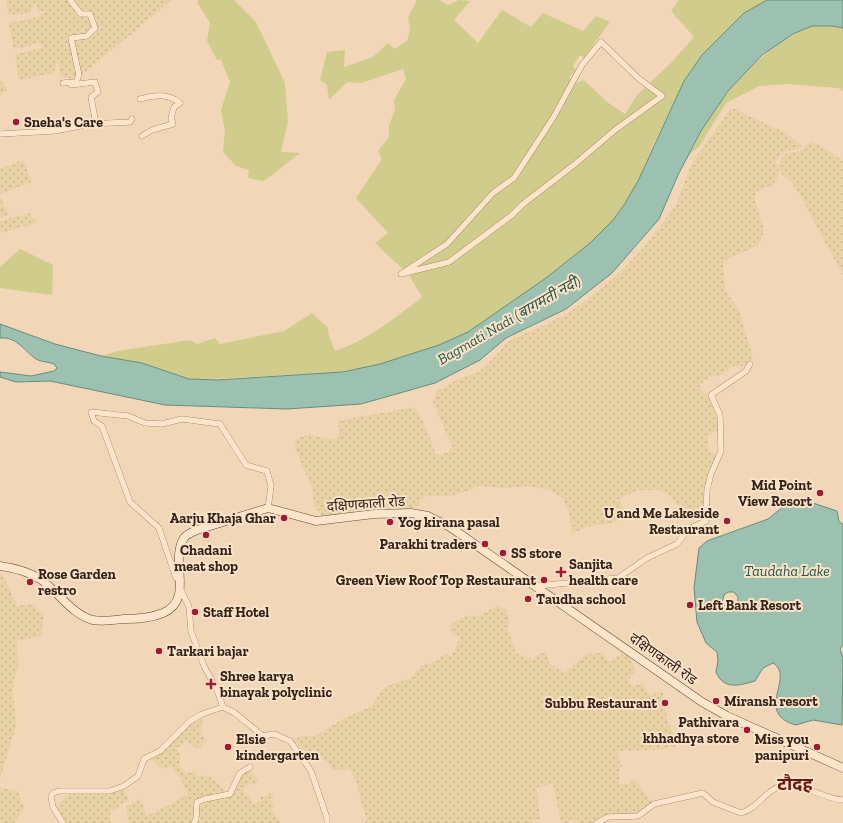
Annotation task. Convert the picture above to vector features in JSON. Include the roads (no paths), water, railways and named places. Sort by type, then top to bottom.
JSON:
[{"type":"main road","name":"दक्षिणकाली रोड","points":[[0,566],[16,569],[40,579],[79,612],[94,620],[133,619],[156,616],[166,611],[176,602],[181,584],[180,553],[184,538],[188,534],[197,530],[231,518],[268,509],[287,512],[316,521],[374,514],[411,513],[428,516],[450,527],[537,586],[702,702],[727,716],[843,768]]},
{"type":"street","points":[[70,0],[81,14],[90,14],[94,28],[87,36],[71,38],[79,75],[76,82],[63,84],[86,85],[95,82],[98,92],[91,97],[96,124]]},
{"type":"street","points":[[601,42],[638,78],[662,96],[615,130],[575,164],[523,204],[512,215],[449,262],[401,274],[447,244],[493,193],[514,178],[553,118],[582,65],[601,42]]},
{"type":"street","points":[[140,99],[164,95],[174,98],[180,103],[174,107],[171,118],[173,124],[152,130],[142,136]]},
{"type":"street","points":[[0,134],[54,131],[96,124],[130,122],[132,119]]},
{"type":"street","points":[[537,586],[618,578],[647,558],[677,544],[688,529],[706,521],[706,490],[721,451],[720,415],[711,395],[741,375],[750,364]]},
{"type":"street","points":[[268,509],[271,486],[267,471],[246,465],[220,424],[182,419],[162,424],[145,423],[128,416],[91,412],[94,421],[102,426],[130,502],[159,528],[176,578],[181,584],[189,607],[191,631],[204,666],[217,690],[223,707],[241,717],[263,736],[274,734],[290,741],[311,771],[328,821]]},
{"type":"street","points":[[63,823],[53,807],[51,797],[53,793],[59,791],[110,791],[124,786],[138,776],[144,759],[160,751],[190,721],[202,714],[223,707]]},
{"type":"street","points":[[194,823],[196,818],[196,802],[205,798],[230,794],[233,792],[240,773],[250,767]]},
{"type":"street","points":[[597,823],[608,817],[638,816],[654,804],[703,794],[713,802],[741,813],[752,808],[763,796],[778,786],[787,785],[796,785],[830,799],[843,800]]},
{"type":"water","name":"Bagmati Nadi (बागमती नदी)","points":[[767,0],[843,0],[843,28],[832,26],[812,26],[793,34],[762,55],[728,91],[701,131],[678,175],[659,219],[612,273],[566,309],[506,338],[480,360],[435,383],[361,404],[287,409],[165,405],[50,381],[16,382],[0,377],[0,372],[31,376],[54,371],[57,368],[54,364],[38,360],[17,342],[6,338],[0,338],[0,324],[55,344],[101,356],[142,363],[189,379],[217,380],[343,372],[380,364],[439,345],[468,332],[546,278],[590,243],[613,220],[638,181],[684,81],[702,55],[744,13]]},
{"type":"water","name":"Taudaha Lake","points":[[789,502],[810,502],[837,511],[839,522],[843,524],[843,645],[840,649],[843,658],[842,725],[813,720],[796,725],[784,719],[778,712],[776,704],[780,677],[779,669],[773,663],[763,668],[755,681],[738,685],[723,682],[716,672],[718,661],[717,652],[706,643],[697,622],[694,588],[699,548],[707,541],[768,519]],"holes":[[[728,592],[734,592],[738,597],[738,602],[733,608],[726,607],[722,603],[724,595]]]},
{"type":"place","name":"Sneha's Care","points":[[16,122]]},
{"type":"place","name":"Mid Point View Resort","points":[[820,493]]},
{"type":"place","name":"Aarju Khaja Ghar","points":[[284,518]]},
{"type":"place","name":"U and Me Lakeside Restaurant","points":[[727,521]]},
{"type":"place","name":"Yog kirana pasal","points":[[390,522]]},
{"type":"place","name":"Chadani meat shop","points":[[206,535]]},
{"type":"place","name":"Parakhi traders","points":[[485,544]]},
{"type":"place","name":"SS store","points":[[503,553]]},
{"type":"place","name":"Sanjita health care","points":[[561,572]]},
{"type":"place","name":"Green View Roof Top Restaurant","points":[[544,580]]},
{"type":"place","name":"Rose Garden restro","points":[[30,582]]},
{"type":"place","name":"Taudha school","points":[[528,599]]},
{"type":"place","name":"Left Bank Resort","points":[[690,605]]},
{"type":"place","name":"Staff Hotel","points":[[195,612]]},
{"type":"place","name":"Tarkari bajar","points":[[159,651]]},
{"type":"place","name":"Shree karya binayak polyclinic","points":[[211,684]]},
{"type":"place","name":"Miransh resort","points":[[716,701]]},
{"type":"place","name":"Subbu Restaurant","points":[[665,703]]},
{"type":"place","name":"Pathivara khhadhya store","points":[[747,730]]},
{"type":"place","name":"Elsie kindergarten","points":[[228,747]]},
{"type":"place","name":"Miss you panipuri","points":[[817,747]]},
{"type":"district","name":"टौदह","points":[[795,784]]}]
